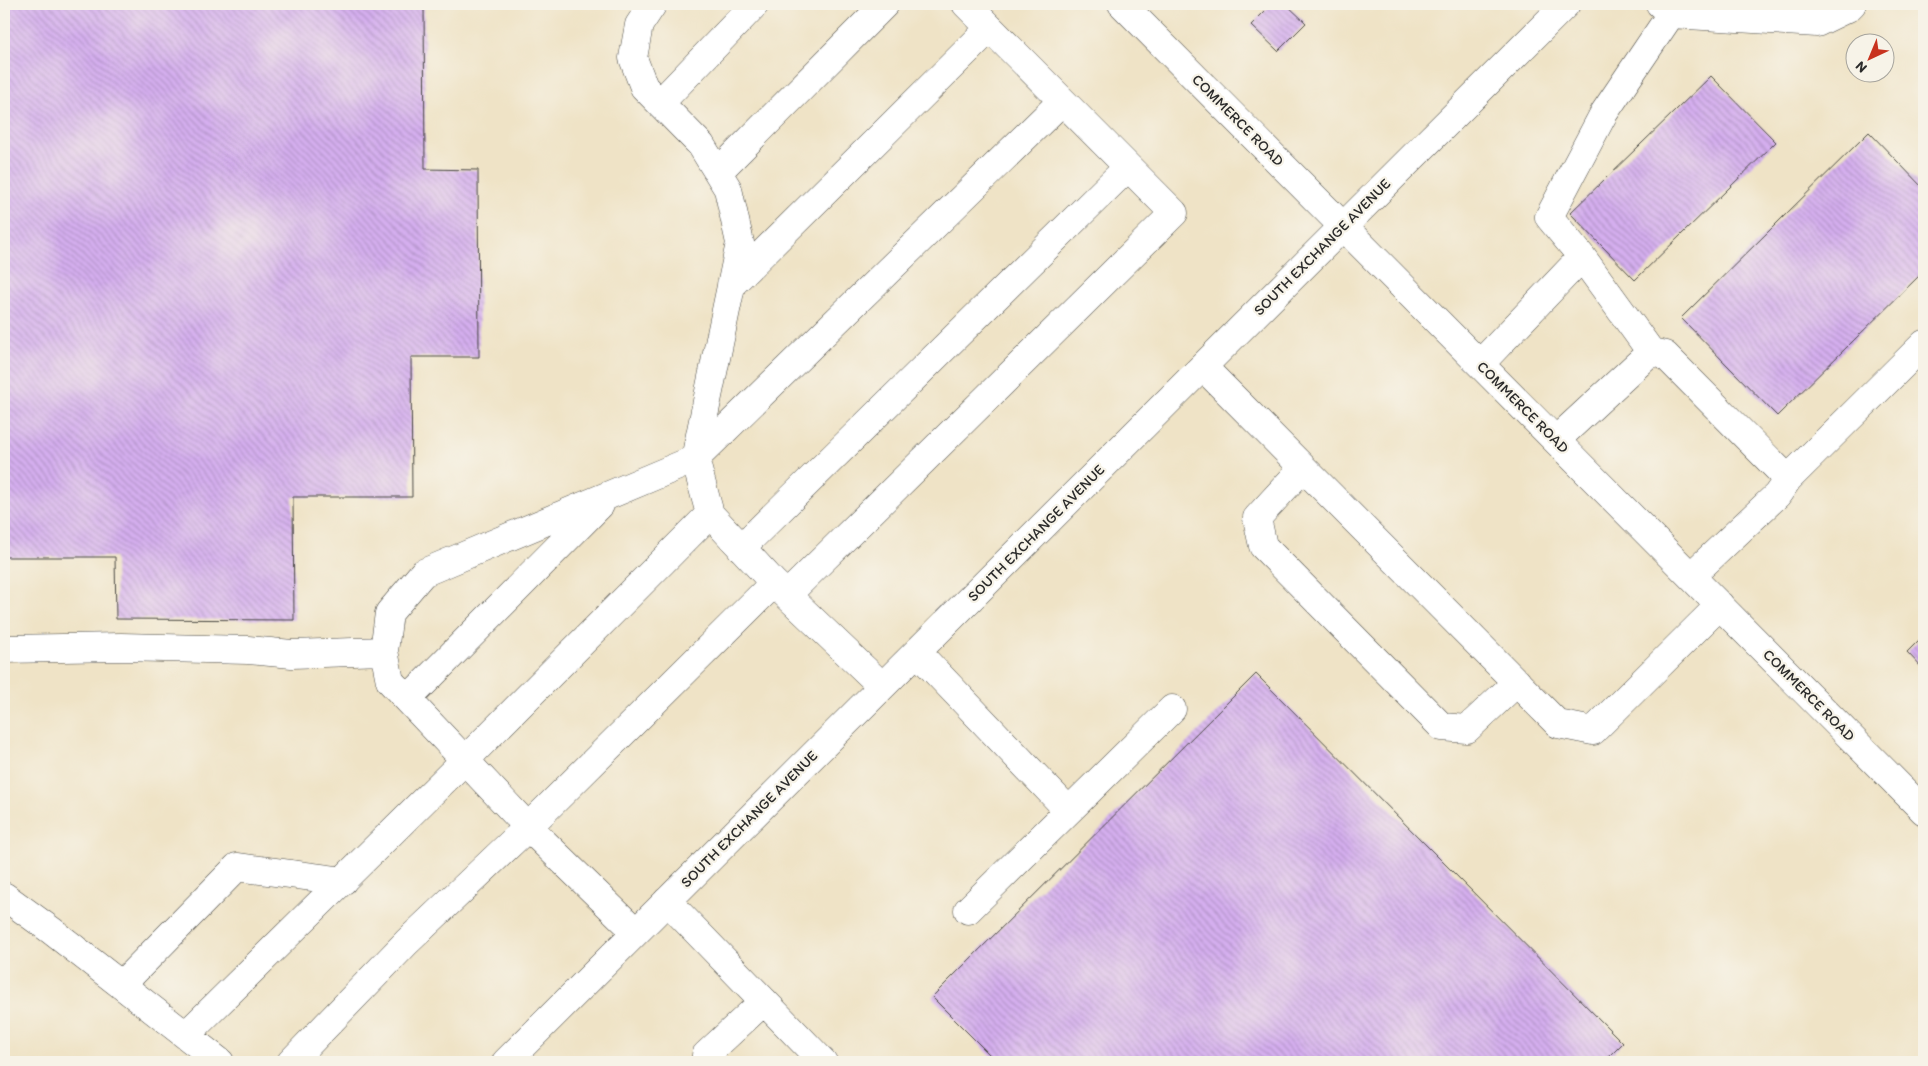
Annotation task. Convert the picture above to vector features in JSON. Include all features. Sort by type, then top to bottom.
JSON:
[{"type":"street","points":[[652,4],[639,25],[633,58],[644,87],[702,145],[728,189],[740,243],[695,459],[710,514],[780,589],[882,686]]},
{"type":"street","points":[[660,103],[755,4]]},
{"type":"street","points":[[718,172],[885,4]]},
{"type":"street","points":[[291,1062],[408,942],[1174,212],[966,4]]},
{"type":"street","name":"COMMERCE ROAD","points":[[1122,4],[1924,811]]},
{"type":"street","name":"SOUTH EXCHANGE AVENUE","points":[[506,1062],[1566,4]]},
{"type":"street","points":[[1788,479],[1665,355],[1651,352],[1582,257],[1549,217],[1604,113],[1666,9],[1817,23],[1848,8],[1852,4]]},
{"type":"street","points":[[731,285],[990,28]]},
{"type":"street","points":[[636,932],[528,827],[390,680],[384,651],[389,613],[423,573],[695,459],[1062,100]]},
{"type":"street","points":[[741,548],[1128,167]]},
{"type":"street","points":[[1480,364],[1582,257]]},
{"type":"street","points":[[1691,576],[1777,495],[1788,479],[1924,344]]},
{"type":"street","points":[[1556,440],[1651,352]]},
{"type":"street","points":[[1202,367],[1558,724],[1593,731],[1720,605]]},
{"type":"street","points":[[1303,468],[1257,518],[1262,546],[1442,726],[1468,729],[1517,682]]},
{"type":"street","points":[[408,699],[609,495]]},
{"type":"street","points":[[186,1036],[710,514]]},
{"type":"street","points":[[4,649],[131,647],[248,650],[292,654],[384,651]]},
{"type":"street","points":[[917,652],[1068,810]]},
{"type":"street","points":[[968,910],[1172,709]]},
{"type":"street","points":[[121,985],[237,867],[343,881]]},
{"type":"street","points":[[4,896],[220,1062]]},
{"type":"street","points":[[667,901],[823,1062]]},
{"type":"street","points":[[706,1062],[706,1055],[764,1001]]},
{"type":"building","points":[[4,4],[424,4],[425,169],[478,170],[479,357],[411,357],[412,497],[293,497],[294,620],[116,619],[115,557],[4,557]]},
{"type":"building","points":[[1272,4],[1286,4],[1306,23],[1278,51],[1251,25]]},
{"type":"building","points":[[1711,76],[1776,142],[1635,280],[1570,213]]},
{"type":"building","points":[[1869,132],[1924,189],[1924,271],[1777,416],[1681,318]]},
{"type":"building","points":[[1924,635],[1924,670],[1907,652]]},
{"type":"building","points":[[1256,674],[1623,1043],[1604,1062],[997,1062],[932,997]]}]
